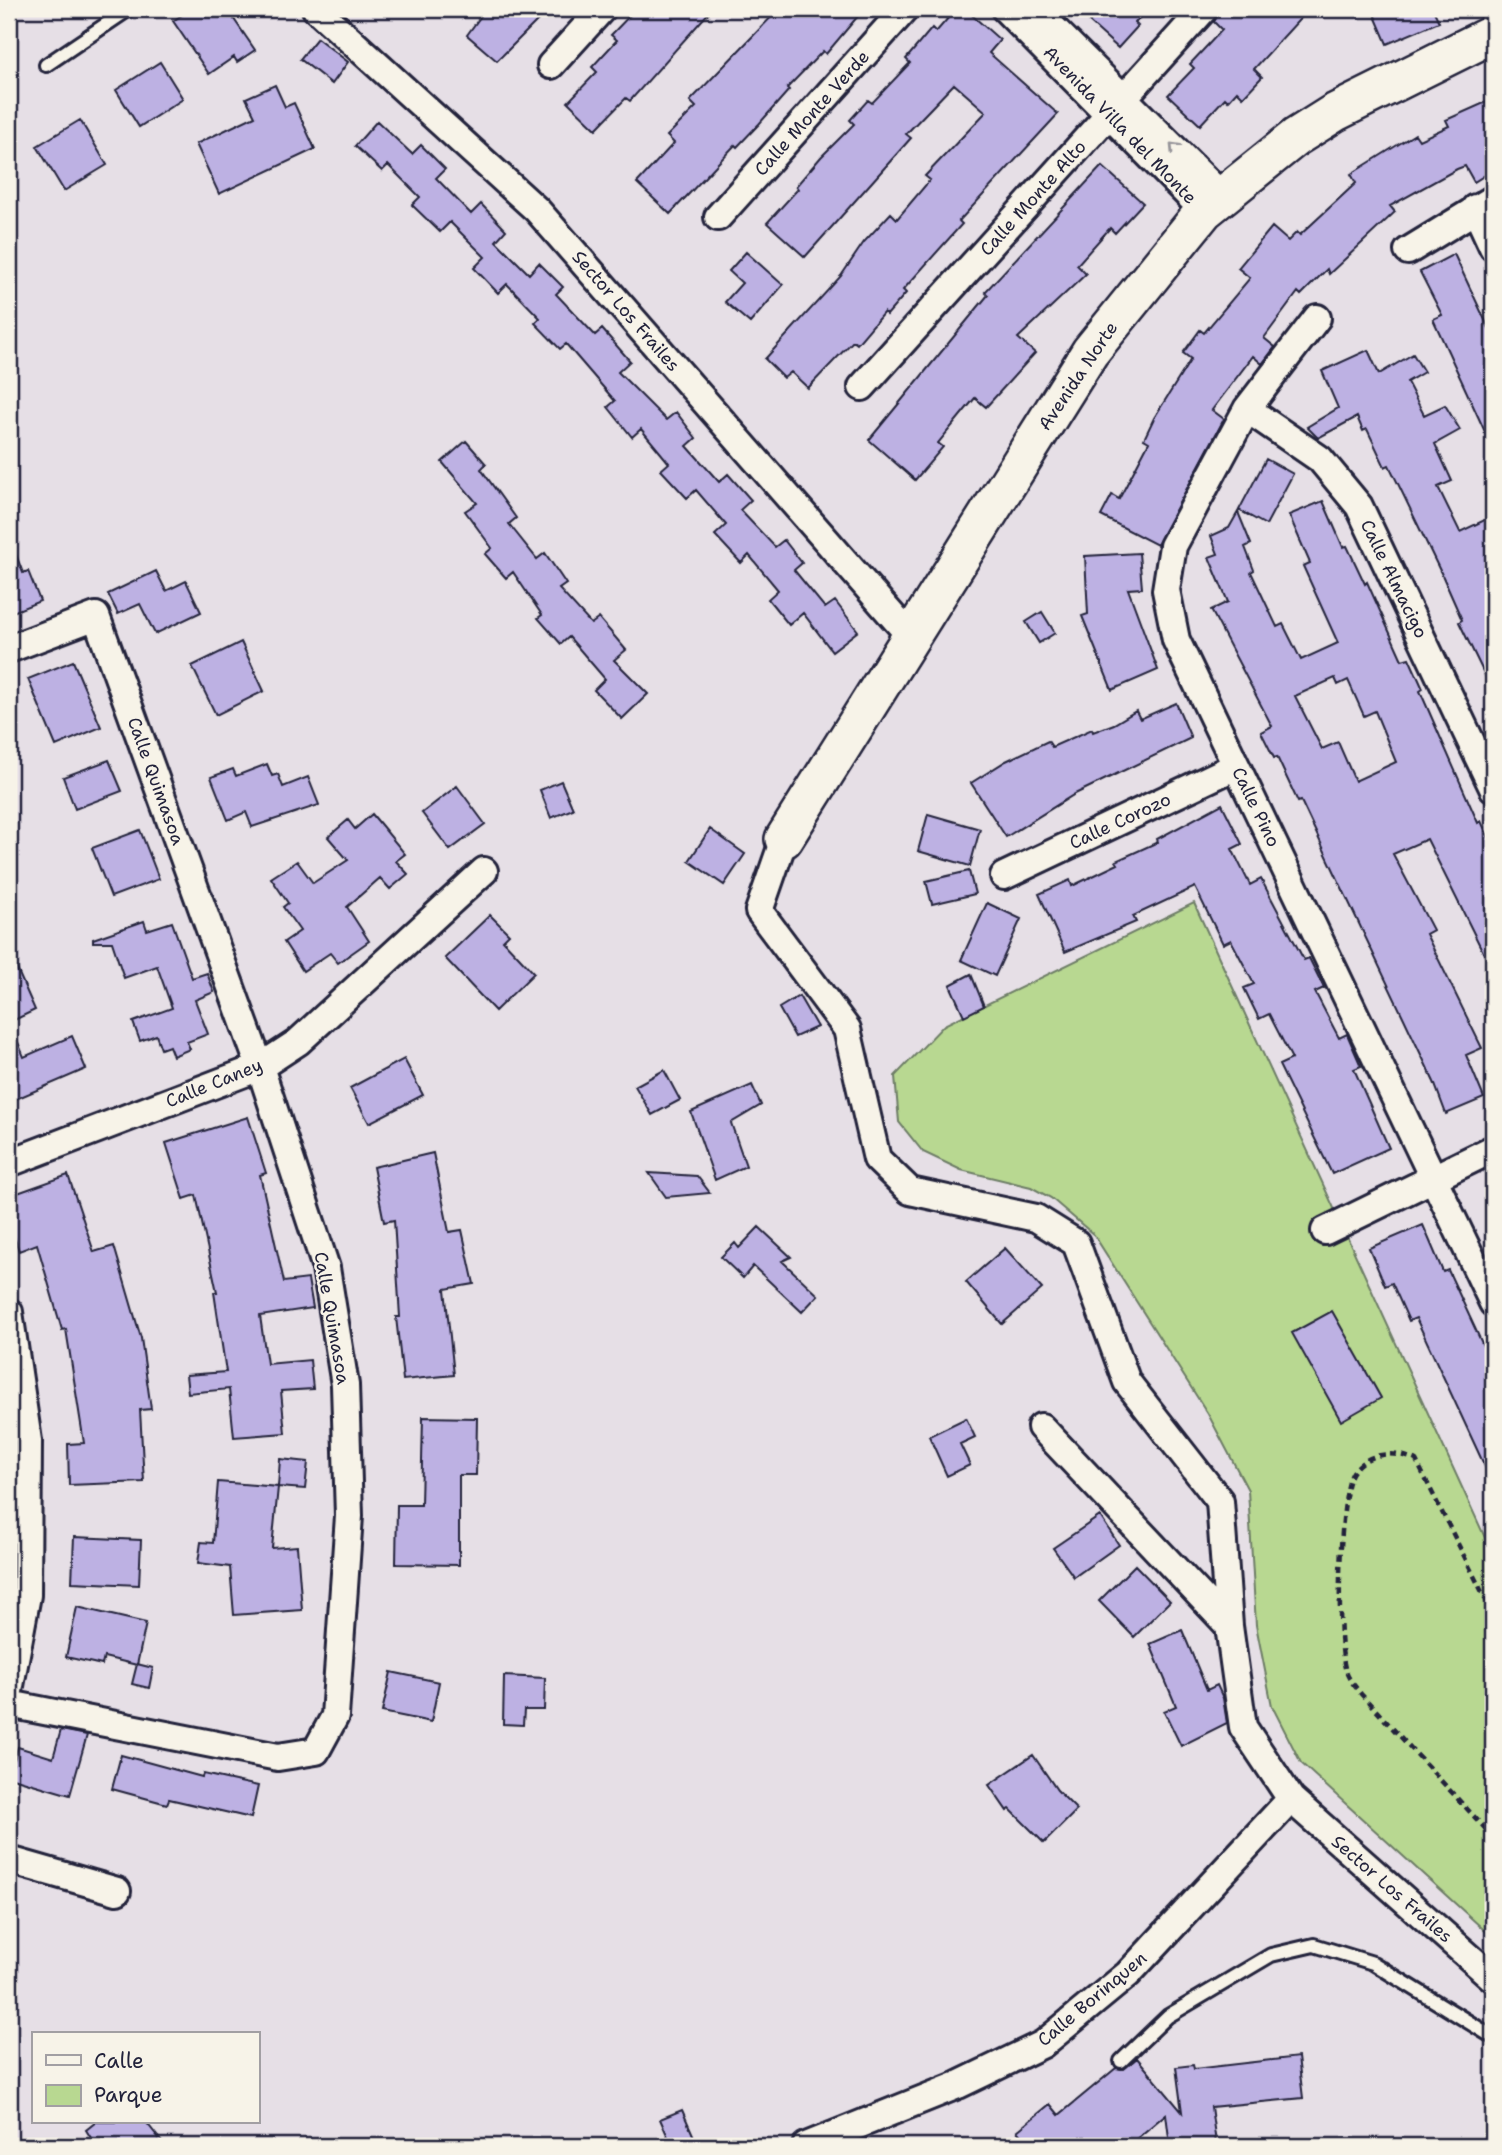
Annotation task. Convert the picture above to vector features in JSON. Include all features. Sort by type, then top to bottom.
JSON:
[{"type":"street","name":"Sector Los Frailes","points":[[316,9],[537,210],[911,637]]},
{"type":"street","points":[[551,65],[601,9]]},
{"type":"street","name":"Calle Monte Verde","points":[[718,217],[905,9]]},
{"type":"street","name":"Avenida Villa del Monte","points":[[1005,9],[1118,104]]},
{"type":"street","name":"Avenida Villa del Monte","points":[[1034,9],[1118,104],[1213,204]]},
{"type":"street","name":"Calle Monte Alto","points":[[862,387],[1204,9]]},
{"type":"street","name":"Avenida Norte","points":[[783,839],[1090,352],[1213,204],[1296,137],[1334,113],[1493,34]]},
{"type":"street","points":[[1408,251],[1484,204],[1493,247]]},
{"type":"street","name":"Calle Pino","points":[[1317,318],[1247,409],[1173,546],[1166,590],[1176,640],[1493,1303]]},
{"type":"street","name":"Calle Almacigo","points":[[1247,409],[1320,459],[1359,506],[1493,788]]},
{"type":"street","name":"Calle Quimasoa","points":[[9,649],[96,615],[260,1067],[326,1268],[345,1385],[349,1516],[335,1716],[316,1751],[278,1757],[9,1704]]},
{"type":"street","name":"Calle Corozo","points":[[1004,876],[1236,766]]},
{"type":"street","points":[[783,839],[759,911],[847,1029],[877,1159],[910,1191],[1036,1218],[1076,1243],[1127,1382],[1220,1501],[1229,1626]]},
{"type":"street","name":"Calle Caney","points":[[9,1163],[260,1067],[298,1042],[484,871]]},
{"type":"street","points":[[1325,1231],[1493,1149]]},
{"type":"street","points":[[9,1312],[28,1441],[27,1595],[9,1691]]},
{"type":"street","points":[[1041,1427],[1229,1626]]},
{"type":"street","name":"Sector Los Frailes","points":[[1229,1626],[1243,1727],[1291,1799],[1493,1978]]},
{"type":"street","name":"Calle Borinquen","points":[[806,2146],[958,2085],[1043,2044],[1128,1974],[1291,1799]]},
{"type":"street","points":[[9,1860],[117,1891]]},
{"type":"lane","points":[[46,65],[129,9]]},
{"type":"lane","points":[[1121,2062],[1168,2017],[1271,1955],[1314,1945],[1373,1963],[1493,2037]]},
{"type":"path","points":[[1493,1614],[1416,1460],[1391,1452],[1373,1457],[1352,1473],[1343,1500],[1340,1640],[1346,1672],[1361,1693],[1493,1837]]},
{"type":"green space","points":[[1194,903],[1493,1555],[1493,1938],[1301,1763],[1272,1706],[1256,1625],[1248,1490],[1208,1414],[1094,1235],[1051,1198],[1031,1187],[961,1170],[923,1152],[899,1122],[895,1076],[944,1025]]},
{"type":"building","points":[[191,9],[227,9],[255,50],[237,62],[234,57],[209,74],[173,21]]},
{"type":"building","points":[[486,9],[549,9],[497,61],[467,35]]},
{"type":"building","points":[[636,9],[712,9],[630,101],[626,98],[596,129],[568,102],[597,72],[592,67],[617,40],[611,35]]},
{"type":"building","points":[[779,9],[864,9],[826,54],[823,51],[787,88],[789,90],[759,124],[737,147],[735,145],[670,214],[637,183],[674,143],[667,136],[696,107],[690,101]]},
{"type":"building","points":[[956,9],[965,9],[1000,40],[989,53],[1058,114],[959,221],[962,224],[903,290],[906,293],[887,315],[884,312],[857,344],[853,341],[808,388],[791,372],[784,378],[765,359],[841,276],[864,242],[891,213],[897,219],[930,180],[925,176],[986,112],[954,84],[906,134],[911,138],[805,257],[767,223],[798,189],[796,186],[821,157],[854,124],[850,120],[868,100],[872,103],[910,63],[906,59],[932,28],[936,32]]},
{"type":"building","points":[[1101,9],[1147,9],[1135,23],[1138,26],[1118,48],[1089,22]]},
{"type":"building","points":[[1221,9],[1309,9],[1254,69],[1262,77],[1243,97],[1237,91],[1228,101],[1225,98],[1200,125],[1168,95],[1194,68],[1190,64],[1222,30],[1214,22]]},
{"type":"building","points":[[1372,9],[1433,9],[1439,22],[1387,44]]},
{"type":"building","points":[[317,38],[348,62],[332,84],[300,59]]},
{"type":"building","points":[[160,62],[183,99],[139,127],[116,90]]},
{"type":"building","points":[[275,85],[285,107],[294,103],[315,149],[219,194],[196,144],[255,116],[246,98]]},
{"type":"building","points":[[1493,99],[1493,170],[1474,182],[1465,166],[1390,206],[1395,212],[1329,274],[1327,269],[1301,295],[1298,292],[1264,338],[1275,347],[1262,364],[1253,356],[1212,410],[1224,419],[1157,545],[1101,516],[1112,495],[1119,499],[1149,442],[1144,439],[1154,418],[1191,359],[1183,353],[1200,330],[1204,333],[1250,278],[1238,268],[1272,227],[1288,241],[1297,232],[1300,235],[1356,183],[1351,174],[1415,134],[1419,140],[1449,126],[1446,120]]},
{"type":"building","points":[[80,120],[107,165],[64,191],[37,146]]},
{"type":"building","points":[[377,121],[412,154],[421,145],[445,169],[436,178],[471,214],[481,204],[506,230],[496,241],[529,274],[539,263],[563,287],[556,294],[595,335],[602,329],[630,361],[618,372],[666,420],[676,412],[696,438],[687,446],[719,482],[728,474],[751,500],[740,510],[775,547],[784,540],[802,563],[794,570],[825,608],[835,601],[858,631],[832,651],[803,613],[789,625],[768,599],[778,590],[749,555],[741,563],[715,535],[726,525],[696,490],[687,498],[661,470],[669,463],[641,429],[632,437],[608,407],[615,401],[566,344],[560,349],[535,323],[540,318],[507,284],[498,293],[474,268],[485,257],[450,222],[440,232],[412,205],[420,197],[388,165],[382,171],[355,146]]},
{"type":"building","points":[[1102,166],[1143,203],[1115,233],[1110,228],[1077,265],[1086,274],[1018,338],[1035,353],[986,407],[975,398],[938,443],[943,447],[915,480],[869,440],[988,295],[985,292]]},
{"type":"building","points":[[746,252],[783,285],[750,323],[725,302],[742,283],[729,271]]},
{"type":"building","points":[[1454,254],[1493,337],[1493,449],[1433,319],[1442,315],[1420,272]]},
{"type":"building","points":[[1368,350],[1379,374],[1413,354],[1424,372],[1407,382],[1424,415],[1445,405],[1460,430],[1435,444],[1452,481],[1438,487],[1460,532],[1493,516],[1493,692],[1459,622],[1462,620],[1443,577],[1389,465],[1385,467],[1367,429],[1363,431],[1357,417],[1318,438],[1307,427],[1338,408],[1322,371]]},
{"type":"building","points":[[466,441],[486,464],[481,469],[516,518],[509,524],[537,559],[545,553],[566,584],[559,589],[591,624],[599,618],[626,650],[614,660],[648,694],[622,719],[594,690],[605,679],[569,637],[561,644],[538,618],[542,615],[513,572],[506,578],[485,554],[492,548],[465,511],[477,503],[442,462]]},
{"type":"building","points":[[1266,459],[1293,474],[1266,525],[1239,510]]},
{"type":"building","points":[[1323,501],[1343,547],[1347,546],[1365,584],[1367,582],[1402,660],[1409,658],[1423,689],[1420,691],[1478,823],[1481,821],[1493,847],[1493,972],[1427,839],[1393,854],[1433,930],[1426,934],[1482,1048],[1466,1055],[1484,1098],[1446,1114],[1434,1082],[1301,801],[1298,802],[1277,757],[1274,758],[1261,732],[1272,726],[1211,610],[1228,602],[1209,557],[1218,554],[1211,536],[1229,528],[1238,512],[1251,544],[1245,547],[1254,570],[1251,572],[1277,627],[1283,624],[1301,660],[1338,643],[1303,566],[1310,563],[1289,515]],"holes":[[[1335,678],[1338,685],[1348,680],[1364,716],[1375,711],[1396,762],[1355,781],[1338,742],[1322,749],[1295,696]]]},
{"type":"building","points":[[10,539],[23,573],[28,571],[40,601],[13,612],[9,602]]},
{"type":"building","points":[[1139,553],[1142,588],[1128,589],[1158,670],[1112,690],[1082,616],[1088,614],[1085,556]]},
{"type":"building","points":[[156,571],[166,591],[186,581],[201,612],[155,634],[140,604],[118,614],[108,594]]},
{"type":"building","points":[[1042,612],[1055,633],[1039,643],[1026,622]]},
{"type":"building","points":[[241,642],[264,691],[216,715],[192,666]]},
{"type":"building","points":[[73,661],[101,727],[56,746],[28,679]]},
{"type":"building","points":[[1176,703],[1191,738],[1075,794],[1006,837],[971,783],[1006,761],[1048,741],[1052,747],[1092,729],[1093,732],[1114,724],[1136,711],[1140,719]]},
{"type":"building","points":[[109,760],[122,791],[75,809],[63,777]]},
{"type":"building","points":[[267,764],[272,776],[278,774],[283,787],[308,777],[319,805],[252,827],[246,812],[228,820],[211,777],[233,769],[236,776]]},
{"type":"building","points":[[561,781],[573,809],[551,818],[540,790]]},
{"type":"building","points":[[457,786],[485,824],[450,850],[422,813]]},
{"type":"building","points":[[1222,804],[1242,844],[1232,849],[1250,885],[1261,879],[1304,960],[1309,958],[1324,988],[1315,992],[1339,1038],[1347,1034],[1361,1066],[1354,1069],[1389,1148],[1332,1174],[1279,1065],[1292,1059],[1269,1014],[1259,1019],[1244,988],[1254,984],[1231,940],[1223,944],[1195,887],[1133,916],[1136,922],[1065,952],[1039,894],[1070,880],[1072,886],[1118,864],[1116,861],[1158,842],[1157,839]]},
{"type":"building","points":[[372,814],[405,854],[396,861],[408,874],[390,889],[380,878],[347,907],[369,941],[338,963],[330,953],[303,971],[284,942],[300,931],[283,907],[288,903],[271,878],[297,861],[313,883],[348,860],[328,837],[348,820],[355,829]]},
{"type":"building","points":[[928,814],[980,829],[970,866],[918,851]]},
{"type":"building","points":[[710,829],[745,854],[724,885],[689,861]]},
{"type":"building","points":[[140,830],[159,879],[111,897],[92,848]]},
{"type":"building","points":[[969,871],[975,894],[932,904],[926,881]]},
{"type":"building","points":[[987,903],[1021,919],[995,976],[961,960]]},
{"type":"building","points":[[490,915],[509,934],[503,940],[534,973],[495,1011],[445,958]]},
{"type":"building","points":[[144,921],[147,930],[172,922],[192,978],[207,973],[214,992],[195,1000],[208,1034],[187,1042],[190,1049],[173,1056],[169,1046],[161,1049],[156,1035],[140,1041],[133,1022],[172,1008],[157,966],[124,978],[112,942],[93,942],[93,939]]},
{"type":"building","points":[[9,951],[35,1010],[10,1022],[24,1057],[72,1036],[86,1069],[9,1102]]},
{"type":"building","points":[[971,974],[984,1006],[964,1016],[950,985]]},
{"type":"building","points":[[799,996],[817,1027],[795,1037],[779,1008]]},
{"type":"building","points":[[404,1059],[423,1095],[369,1123],[350,1088]]},
{"type":"building","points":[[664,1070],[680,1100],[652,1115],[635,1086]]},
{"type":"building","points":[[752,1085],[761,1105],[731,1123],[746,1166],[715,1180],[691,1112]]},
{"type":"building","points":[[248,1117],[266,1173],[260,1175],[284,1282],[308,1279],[313,1308],[260,1316],[267,1364],[310,1360],[313,1389],[281,1391],[285,1433],[234,1437],[229,1389],[188,1393],[186,1375],[226,1372],[214,1292],[217,1292],[196,1195],[184,1199],[166,1143]]},
{"type":"building","points":[[433,1153],[449,1232],[462,1230],[474,1284],[445,1289],[454,1375],[403,1380],[396,1317],[400,1317],[394,1220],[384,1222],[373,1167]]},
{"type":"building","points":[[649,1173],[697,1176],[710,1193],[666,1197]]},
{"type":"building","points":[[68,1175],[94,1252],[114,1246],[141,1338],[151,1409],[140,1410],[144,1482],[69,1485],[68,1444],[84,1443],[66,1329],[62,1330],[37,1244],[19,1251],[9,1221],[9,1196]]},
{"type":"building","points":[[1423,1225],[1443,1272],[1448,1270],[1493,1367],[1493,1484],[1416,1318],[1409,1321],[1392,1283],[1385,1286],[1369,1248]]},
{"type":"building","points":[[759,1227],[791,1257],[782,1261],[818,1295],[802,1312],[753,1266],[743,1278],[721,1257],[735,1243],[739,1248]]},
{"type":"building","points":[[1005,1248],[1042,1289],[1002,1324],[966,1282]]},
{"type":"building","points":[[1332,1311],[1381,1398],[1341,1421],[1292,1333]]},
{"type":"building","points":[[423,1417],[477,1418],[476,1475],[459,1475],[459,1565],[396,1564],[397,1505],[421,1505]]},
{"type":"building","points":[[966,1418],[975,1437],[960,1444],[970,1465],[947,1476],[929,1436]]},
{"type":"building","points":[[280,1459],[308,1462],[305,1489],[278,1487]]},
{"type":"building","points":[[218,1482],[278,1487],[272,1548],[297,1546],[302,1610],[234,1615],[230,1567],[198,1563],[201,1542],[213,1543]]},
{"type":"building","points":[[1100,1516],[1119,1545],[1074,1577],[1053,1548]]},
{"type":"building","points":[[74,1537],[141,1540],[139,1585],[72,1582]]},
{"type":"building","points":[[1135,1565],[1170,1601],[1134,1637],[1099,1601]]},
{"type":"building","points":[[77,1607],[146,1623],[137,1665],[104,1657],[102,1665],[66,1657]]},
{"type":"building","points":[[1182,1630],[1207,1690],[1217,1685],[1223,1698],[1227,1723],[1181,1746],[1164,1711],[1176,1706],[1150,1644]]},
{"type":"building","points":[[137,1664],[153,1668],[149,1688],[132,1684]]},
{"type":"building","points":[[391,1672],[439,1682],[431,1722],[382,1712]]},
{"type":"building","points":[[504,1676],[545,1678],[544,1710],[524,1710],[523,1725],[503,1724]]},
{"type":"building","points":[[61,1730],[87,1735],[70,1795],[9,1777],[18,1747],[53,1758]]},
{"type":"building","points":[[121,1755],[202,1777],[203,1774],[258,1786],[251,1818],[169,1799],[167,1804],[112,1789]]},
{"type":"building","points":[[1033,1755],[1057,1790],[1077,1810],[1044,1843],[1010,1809],[1007,1811],[989,1785]]},
{"type":"building","points":[[1298,2057],[1303,2098],[1211,2107],[1216,2143],[1170,2146],[1166,2114],[1128,2146],[1030,2146],[1017,2131],[1050,2104],[1059,2115],[1116,2068],[1124,2069],[1137,2058],[1182,2112],[1176,2067],[1193,2065],[1194,2069]]},
{"type":"building","points":[[682,2110],[698,2146],[672,2146],[660,2119]]},
{"type":"building","points":[[94,2124],[148,2124],[165,2146],[96,2146],[86,2130]]}]
